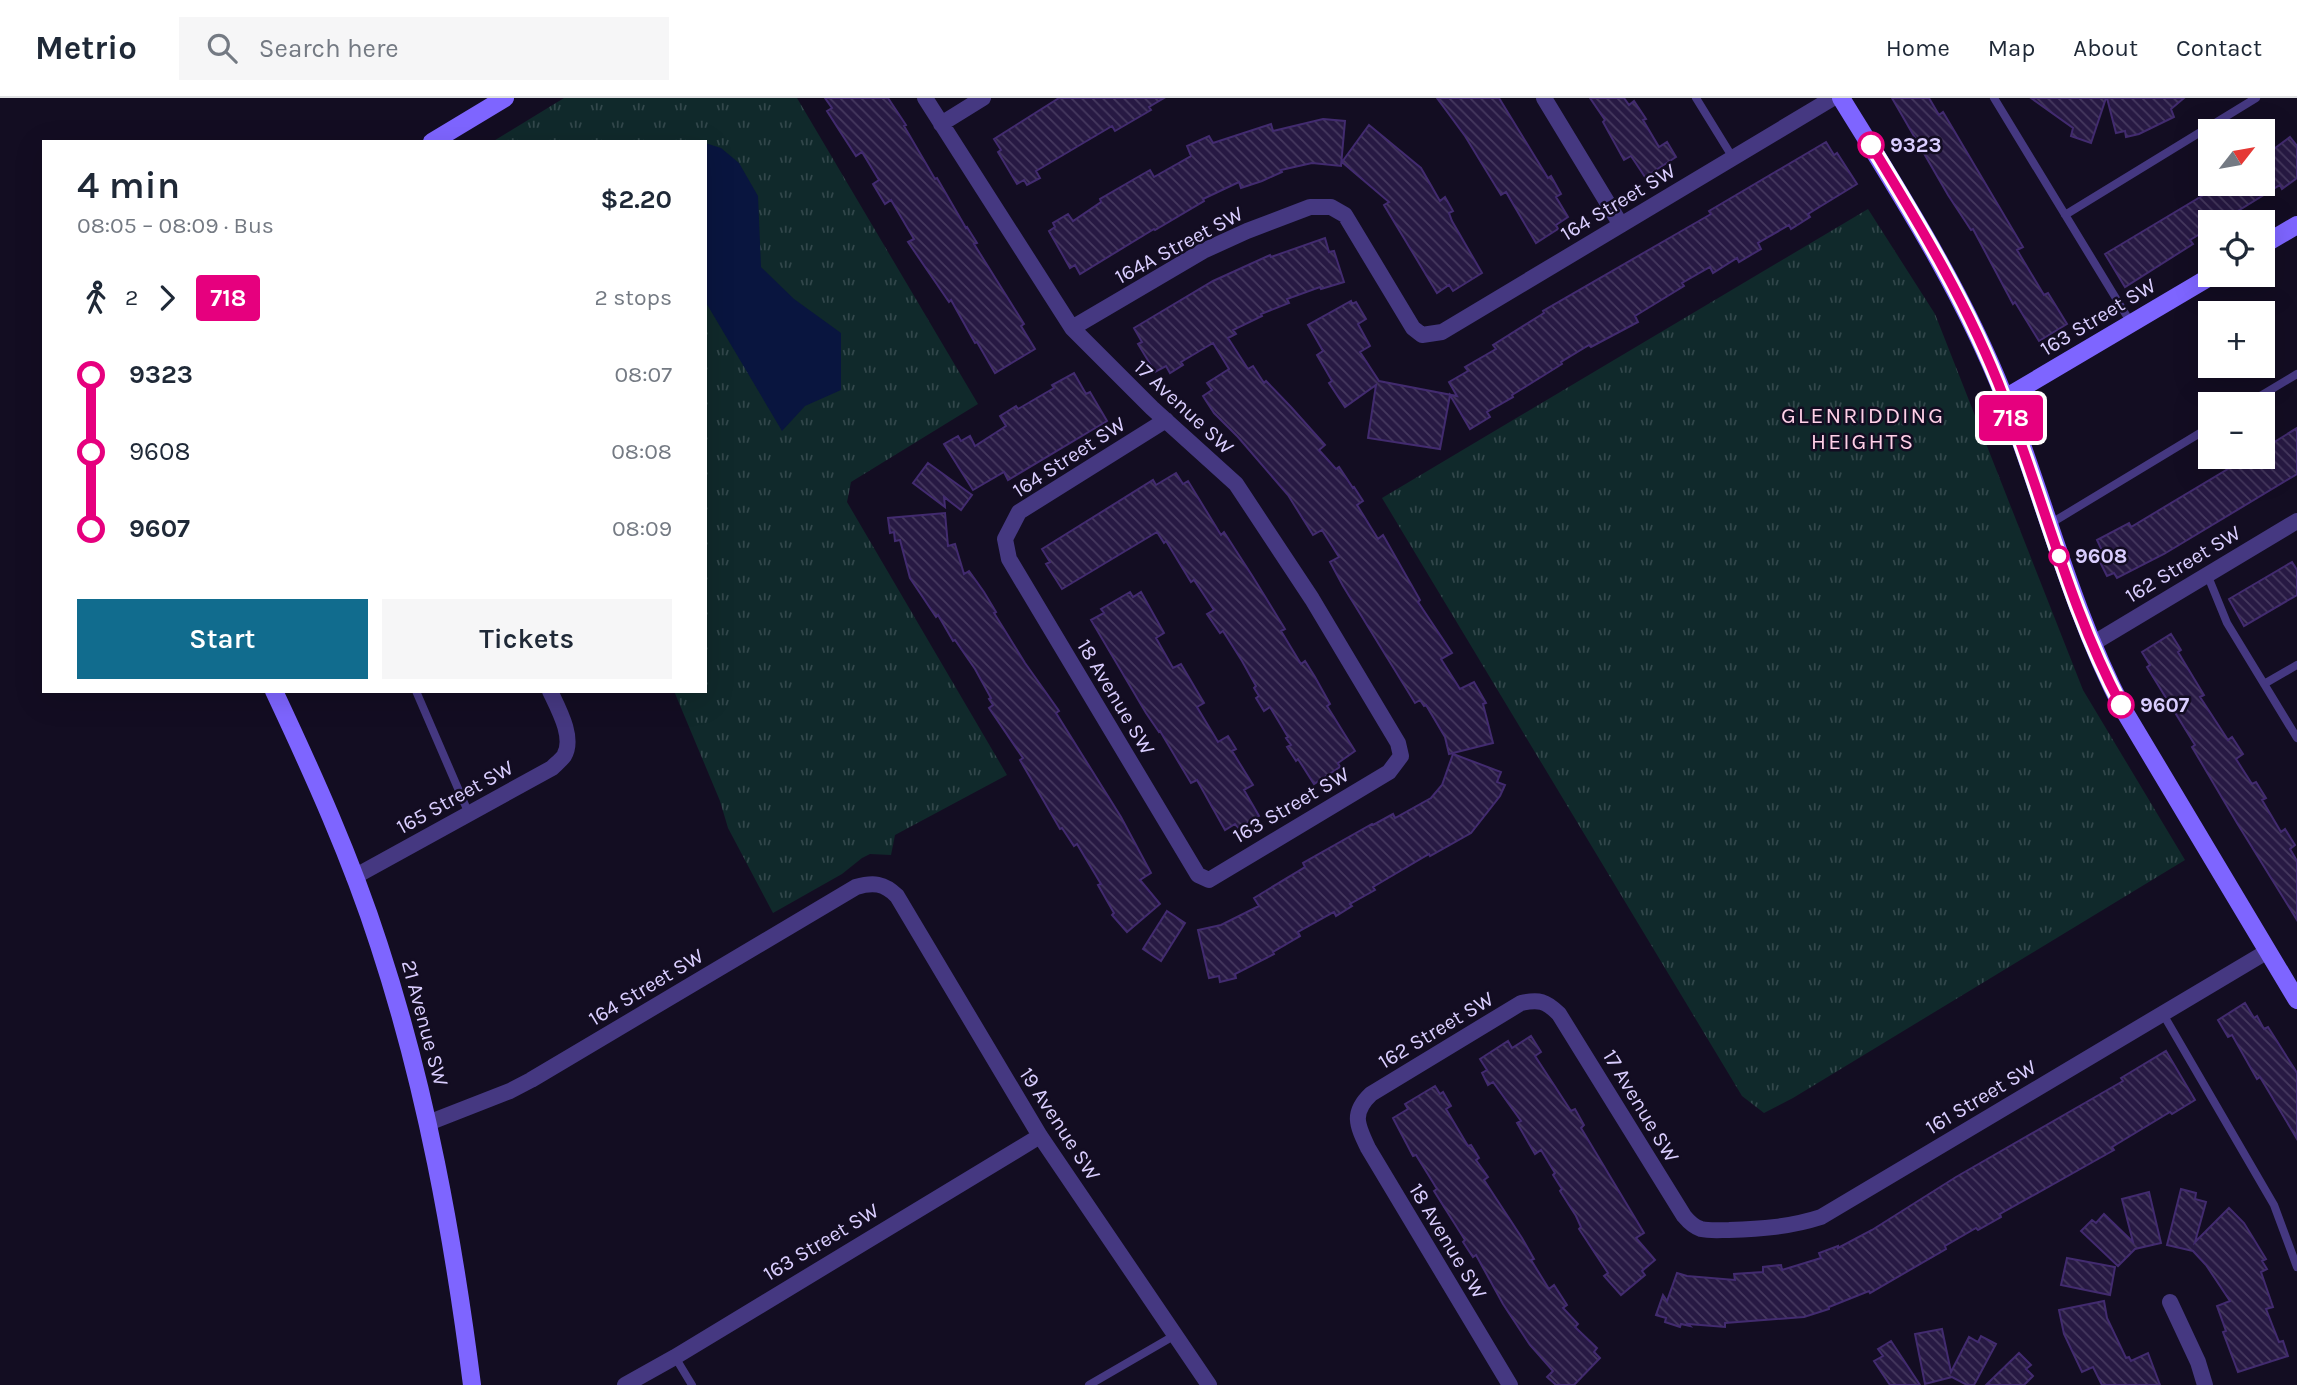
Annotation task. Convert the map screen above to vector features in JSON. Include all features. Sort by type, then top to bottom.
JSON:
[{"type":"street","points":[[435,140],[505,98]]},
{"type":"street","name":"17 Avenue SW","points":[[925,98],[1072,328],[1236,484],[1312,599],[1398,743],[1401,756]]},
{"type":"street","points":[[941,124],[983,98]]},
{"type":"street","points":[[1544,98],[1621,225]]},
{"type":"street","name":"164 Street SW","points":[[1422,335],[1442,332],[1452,327],[1833,98]]},
{"type":"street","points":[[1841,98],[1950,276],[1974,326],[2005,398],[2092,644],[2123,709],[2297,1000]]},
{"type":"street","name":"164A Street SW","points":[[1072,328],[1203,251],[1247,230],[1310,207],[1331,207],[1345,215],[1406,319],[1422,335]]},
{"type":"street","points":[[2275,238],[2297,225]]},
{"type":"street","name":"163 Street SW","points":[[2005,398],[2198,284]]},
{"type":"street","name":"164 Street SW","points":[[1005,538],[1019,512],[1166,420]]},
{"type":"street","name":"162 Street SW","points":[[2092,644],[2297,520]]},
{"type":"street","name":"18 Avenue SW","points":[[1005,538],[1009,559],[1198,875]]},
{"type":"street","name":"21 Avenue SW","points":[[275,693],[306,760],[379,945],[428,1123],[453,1248],[472,1385]]},
{"type":"street","name":"165 Street SW","points":[[354,877],[552,768],[564,757],[568,746],[551,693]]},
{"type":"street","name":"163 Street SW","points":[[1198,875],[1209,880],[1371,785],[1389,772],[1401,756]]},
{"type":"street","name":"164 Street SW","points":[[428,1123],[531,1080],[856,887],[868,883],[880,884]]},
{"type":"street","name":"19 Avenue SW","points":[[880,884],[897,896],[1040,1136],[1177,1334],[1209,1385]]},
{"type":"street","name":"161 Street SW","points":[[1700,1229],[1766,1229],[1793,1226],[1821,1217],[2268,951]]},
{"type":"street","name":"162 Street SW","points":[[1357,1115],[1361,1104],[1371,1094],[1521,1003],[1537,999],[1548,1003]]},
{"type":"street","name":"17 Avenue SW","points":[[1548,1003],[1570,1029],[1684,1216],[1700,1229]]},
{"type":"street","name":"18 Avenue SW","points":[[1357,1115],[1359,1130],[1368,1148],[1510,1385]]},
{"type":"street","name":"163 Street SW","points":[[625,1385],[1040,1136]]},
{"type":"street","points":[[2170,1302],[2198,1362],[2205,1385]]},
{"type":"lane","points":[[1696,98],[1733,159]]},
{"type":"lane","points":[[1994,98],[2132,324]]},
{"type":"lane","points":[[2065,215],[2256,98]]},
{"type":"lane","points":[[2267,392],[2297,374]]},
{"type":"lane","points":[[2048,525],[2198,434]]},
{"type":"lane","points":[[2207,575],[2227,623],[2297,738]]},
{"type":"lane","points":[[2264,684],[2297,665]]},
{"type":"lane","points":[[417,693],[469,814]]},
{"type":"lane","points":[[2163,1014],[2274,1205],[2297,1267]]},
{"type":"lane","points":[[1089,1385],[1177,1334]]},
{"type":"lane","points":[[675,1357],[692,1385]]},
{"type":"green space","points":[[564,98],[797,98],[978,404],[851,482],[847,502],[1007,775],[895,835],[891,855],[870,854],[842,874],[773,913],[728,828],[720,801],[675,693],[707,693],[707,140],[495,140]]},
{"type":"green space","points":[[1868,209],[1935,314],[2083,690],[2185,860],[1764,1113],[1742,1096],[1382,498]]},
{"type":"water","points":[[707,144],[721,148],[739,163],[758,196],[761,267],[794,299],[841,333],[841,390],[805,406],[782,431],[707,304]]},
{"type":"building","points":[[825,98],[888,98],[935,179],[937,178],[977,243],[974,244],[1024,324],[1021,326],[1035,349],[995,373],[951,300],[949,302],[908,242],[914,239],[891,200],[885,204],[873,184],[879,180],[862,152],[856,156],[827,111],[832,108]]},
{"type":"building","points":[[1059,98],[1164,98],[1149,107],[1151,110],[1115,131],[1112,126],[1036,171],[1040,178],[1027,185],[1024,180],[1017,184],[998,152],[1001,150],[994,139]]},
{"type":"building","points":[[1437,98],[1499,98],[1548,178],[1551,176],[1561,194],[1556,197],[1568,217],[1556,225],[1558,229],[1536,243],[1506,192],[1501,195],[1465,136]]},
{"type":"building","points":[[1590,98],[1624,98],[1629,105],[1634,101],[1659,147],[1667,142],[1676,157],[1645,177],[1631,156],[1624,160],[1603,122],[1605,120]]},
{"type":"building","points":[[1892,98],[1929,98],[1939,115],[1943,112],[2023,247],[2017,250],[2044,295],[2048,293],[2067,324],[2039,341],[2015,302],[2013,304],[1973,229],[1971,230],[1948,195]]},
{"type":"building","points":[[2031,98],[2106,98],[2091,143],[2071,136],[2073,128]]},
{"type":"building","points":[[2107,98],[2184,98],[2171,109],[2174,117],[2139,134],[2126,137],[2125,131],[2116,133]]},
{"type":"building","points":[[1323,119],[1345,121],[1341,166],[1312,163],[1281,170],[1282,172],[1241,188],[1239,182],[1203,199],[1204,201],[1080,274],[1075,265],[1070,268],[1049,231],[1055,227],[1053,223],[1068,214],[1073,221],[1101,202],[1100,199],[1150,170],[1154,177],[1191,156],[1187,146],[1209,136],[1213,143],[1271,124],[1273,131]]},
{"type":"building","points":[[1369,125],[1421,168],[1440,201],[1445,197],[1453,211],[1449,213],[1452,221],[1482,273],[1453,291],[1449,285],[1437,293],[1384,205],[1389,202],[1342,162]]},
{"type":"building","points":[[2290,137],[2297,146],[2297,178],[2282,189],[2280,185],[2275,188],[2275,148]]},
{"type":"building","points":[[1826,142],[1834,155],[1837,153],[1857,184],[1808,214],[1810,217],[1791,229],[1789,225],[1758,243],[1761,249],[1739,262],[1737,258],[1713,273],[1710,267],[1682,283],[1684,286],[1635,316],[1638,322],[1591,347],[1589,345],[1561,362],[1562,364],[1487,412],[1490,417],[1470,429],[1450,395],[1440,449],[1368,438],[1376,385],[1345,407],[1329,383],[1332,381],[1317,355],[1323,351],[1308,325],[1351,301],[1352,304],[1356,302],[1366,319],[1358,324],[1370,346],[1360,352],[1379,381],[1457,396],[1449,382],[1468,371],[1465,367],[1496,349],[1493,345],[1544,313],[1543,311],[1711,214],[1709,211]]},
{"type":"building","points":[[2202,196],[2262,196],[2239,210],[2198,210],[2198,235],[2190,240],[2193,244],[2125,287],[2105,254]]},
{"type":"building","points":[[1325,238],[1329,252],[1334,251],[1344,282],[1287,299],[1289,303],[1261,314],[1262,316],[1233,330],[1236,334],[1228,338],[1248,369],[1253,366],[1264,383],[1266,381],[1325,445],[1319,450],[1336,469],[1339,467],[1354,487],[1363,501],[1357,505],[1378,539],[1383,535],[1420,600],[1418,602],[1452,653],[1441,659],[1460,689],[1474,682],[1486,703],[1483,704],[1493,743],[1449,754],[1445,737],[1426,705],[1420,700],[1415,703],[1343,586],[1330,562],[1339,557],[1322,530],[1313,535],[1288,495],[1214,413],[1203,396],[1212,390],[1207,383],[1229,369],[1213,343],[1181,362],[1183,365],[1170,373],[1166,366],[1155,372],[1138,344],[1142,342],[1134,328],[1213,281],[1270,255],[1271,257]]},
{"type":"building","points":[[1074,373],[1086,394],[1090,392],[1107,421],[1008,480],[1004,472],[973,490],[944,444],[958,436],[961,441],[970,436],[975,446],[1006,426],[1000,416],[1016,406],[1018,409]]},
{"type":"building","points":[[2297,428],[2297,474],[2164,554],[2117,578],[2114,573],[2107,576],[2099,560],[2105,557],[2097,540],[2129,523],[2131,527],[2228,469],[2275,469],[2275,442]]},
{"type":"building","points":[[928,463],[972,495],[961,510],[944,497],[945,507],[913,483]]},
{"type":"building","points":[[1176,473],[1183,484],[1188,481],[1221,535],[1224,532],[1253,577],[1285,629],[1281,631],[1301,664],[1305,661],[1315,677],[1330,704],[1327,706],[1355,751],[1338,763],[1340,767],[1314,784],[1287,747],[1291,745],[1286,738],[1288,737],[1270,707],[1264,711],[1256,698],[1259,696],[1254,688],[1256,686],[1242,661],[1223,631],[1220,633],[1207,614],[1214,610],[1157,532],[1062,589],[1046,564],[1050,562],[1042,549],[1153,480],[1156,485]]},
{"type":"building","points":[[945,513],[948,546],[955,544],[964,574],[969,571],[984,592],[1025,663],[1059,711],[1056,713],[1121,817],[1151,873],[1140,880],[1160,904],[1127,932],[1112,915],[1114,913],[1098,885],[1101,884],[1077,844],[1074,846],[1062,828],[1060,829],[1020,760],[1023,758],[989,708],[993,705],[989,699],[991,698],[975,669],[910,578],[900,540],[895,541],[894,532],[890,533],[888,518]]},
{"type":"building","points":[[2292,562],[2297,570],[2297,595],[2244,626],[2229,599]]},
{"type":"building","points":[[1130,592],[1133,597],[1141,592],[1164,633],[1156,638],[1173,668],[1181,664],[1204,703],[1197,707],[1218,742],[1228,736],[1236,749],[1232,751],[1253,785],[1244,790],[1259,816],[1238,828],[1235,824],[1225,830],[1197,780],[1191,783],[1091,620],[1104,613],[1101,609]]},
{"type":"building","points":[[2171,634],[2181,650],[2178,652],[2204,695],[2200,697],[2228,740],[2232,737],[2243,754],[2236,759],[2252,784],[2256,782],[2266,798],[2262,800],[2281,832],[2285,829],[2295,845],[2290,849],[2297,861],[2297,920],[2237,823],[2192,747],[2195,745],[2147,667],[2150,665],[2142,652]]},
{"type":"building","points":[[1453,754],[1501,772],[1497,782],[1505,785],[1500,796],[1471,833],[1373,887],[1375,890],[1350,904],[1352,906],[1336,916],[1334,912],[1298,932],[1300,936],[1273,952],[1274,954],[1235,974],[1236,978],[1220,982],[1219,976],[1209,978],[1198,930],[1221,925],[1259,906],[1254,898],[1305,867],[1303,863],[1372,824],[1393,814],[1395,818],[1431,798],[1442,785]]},
{"type":"building","points":[[1167,911],[1185,923],[1161,961],[1143,949]]},
{"type":"building","points":[[2245,1003],[2264,1029],[2268,1027],[2297,1073],[2297,1139],[2260,1077],[2257,1079],[2232,1035],[2228,1037],[2218,1020]]},
{"type":"building","points":[[1531,1036],[1541,1052],[1535,1056],[1571,1111],[1575,1109],[1584,1125],[1581,1128],[1644,1233],[1636,1238],[1655,1260],[1642,1271],[1645,1275],[1621,1295],[1604,1276],[1608,1273],[1579,1229],[1581,1227],[1576,1216],[1560,1191],[1562,1189],[1553,1175],[1555,1173],[1541,1150],[1535,1154],[1517,1123],[1521,1121],[1493,1082],[1488,1085],[1482,1073],[1487,1070],[1480,1059],[1508,1041],[1512,1048]]},
{"type":"building","points":[[2166,1051],[2195,1100],[2172,1114],[2170,1112],[2112,1147],[2114,1150],[2000,1214],[2001,1217],[1945,1246],[1946,1249],[1870,1293],[1869,1291],[1804,1317],[1725,1323],[1725,1327],[1681,1324],[1680,1327],[1665,1322],[1666,1318],[1656,1315],[1663,1295],[1667,1301],[1677,1273],[1735,1280],[1734,1274],[1763,1272],[1763,1267],[1781,1265],[1782,1270],[1821,1258],[1819,1253],[1838,1248],[1872,1230],[1956,1177],[2123,1081],[2121,1078]]},
{"type":"building","points":[[1435,1086],[1440,1094],[1443,1092],[1451,1106],[1446,1109],[1468,1146],[1471,1145],[1479,1158],[1476,1160],[1488,1177],[1484,1180],[1522,1238],[1534,1259],[1531,1260],[1549,1289],[1554,1285],[1567,1305],[1563,1308],[1578,1324],[1575,1327],[1597,1348],[1594,1352],[1600,1358],[1574,1385],[1556,1385],[1547,1377],[1553,1371],[1530,1345],[1476,1255],[1473,1257],[1463,1242],[1465,1240],[1434,1191],[1437,1189],[1416,1155],[1413,1156],[1393,1118],[1408,1109],[1405,1104]]},
{"type":"building","points":[[2181,1189],[2196,1193],[2195,1199],[2206,1202],[2195,1242],[2229,1208],[2244,1223],[2266,1259],[2262,1261],[2267,1269],[2261,1272],[2273,1307],[2266,1309],[2279,1342],[2283,1341],[2288,1356],[2238,1372],[2223,1332],[2226,1331],[2217,1306],[2230,1301],[2206,1265],[2193,1251],[2167,1245]]},
{"type":"building","points":[[2149,1192],[2161,1243],[2135,1249],[2118,1266],[2081,1231],[2092,1220],[2096,1223],[2104,1214],[2133,1242],[2122,1199]]},
{"type":"building","points":[[2067,1258],[2115,1267],[2110,1295],[2061,1285]]},
{"type":"building","points":[[2104,1301],[2107,1318],[2126,1358],[2129,1357],[2131,1361],[2148,1353],[2160,1385],[2102,1385],[2093,1367],[2082,1372],[2064,1334],[2059,1310]]},
{"type":"building","points":[[1942,1329],[1951,1372],[1969,1337],[1978,1342],[1981,1336],[1996,1344],[1974,1385],[1967,1385],[1952,1377],[1925,1384],[1915,1334]]},
{"type":"building","points":[[1891,1341],[1920,1385],[1890,1385],[1874,1361],[1883,1356],[1878,1349]]},
{"type":"building","points":[[2019,1353],[2031,1365],[2026,1369],[2033,1376],[2024,1385],[1986,1385]]},
{"type":"bus line","name":"718","points":[[1871,145],[1950,276],[1978,335],[2005,398],[2067,581],[2092,644],[2121,705]]},
{"type":"place","name":"9323","points":[[1871,145]]},
{"type":"place","name":"9608","points":[[2059,556]]},
{"type":"place","name":"9607","points":[[2121,705]]},
{"type":"district","name":"GLENRIDDING HEIGHTS","points":[[1863,428]]}]
